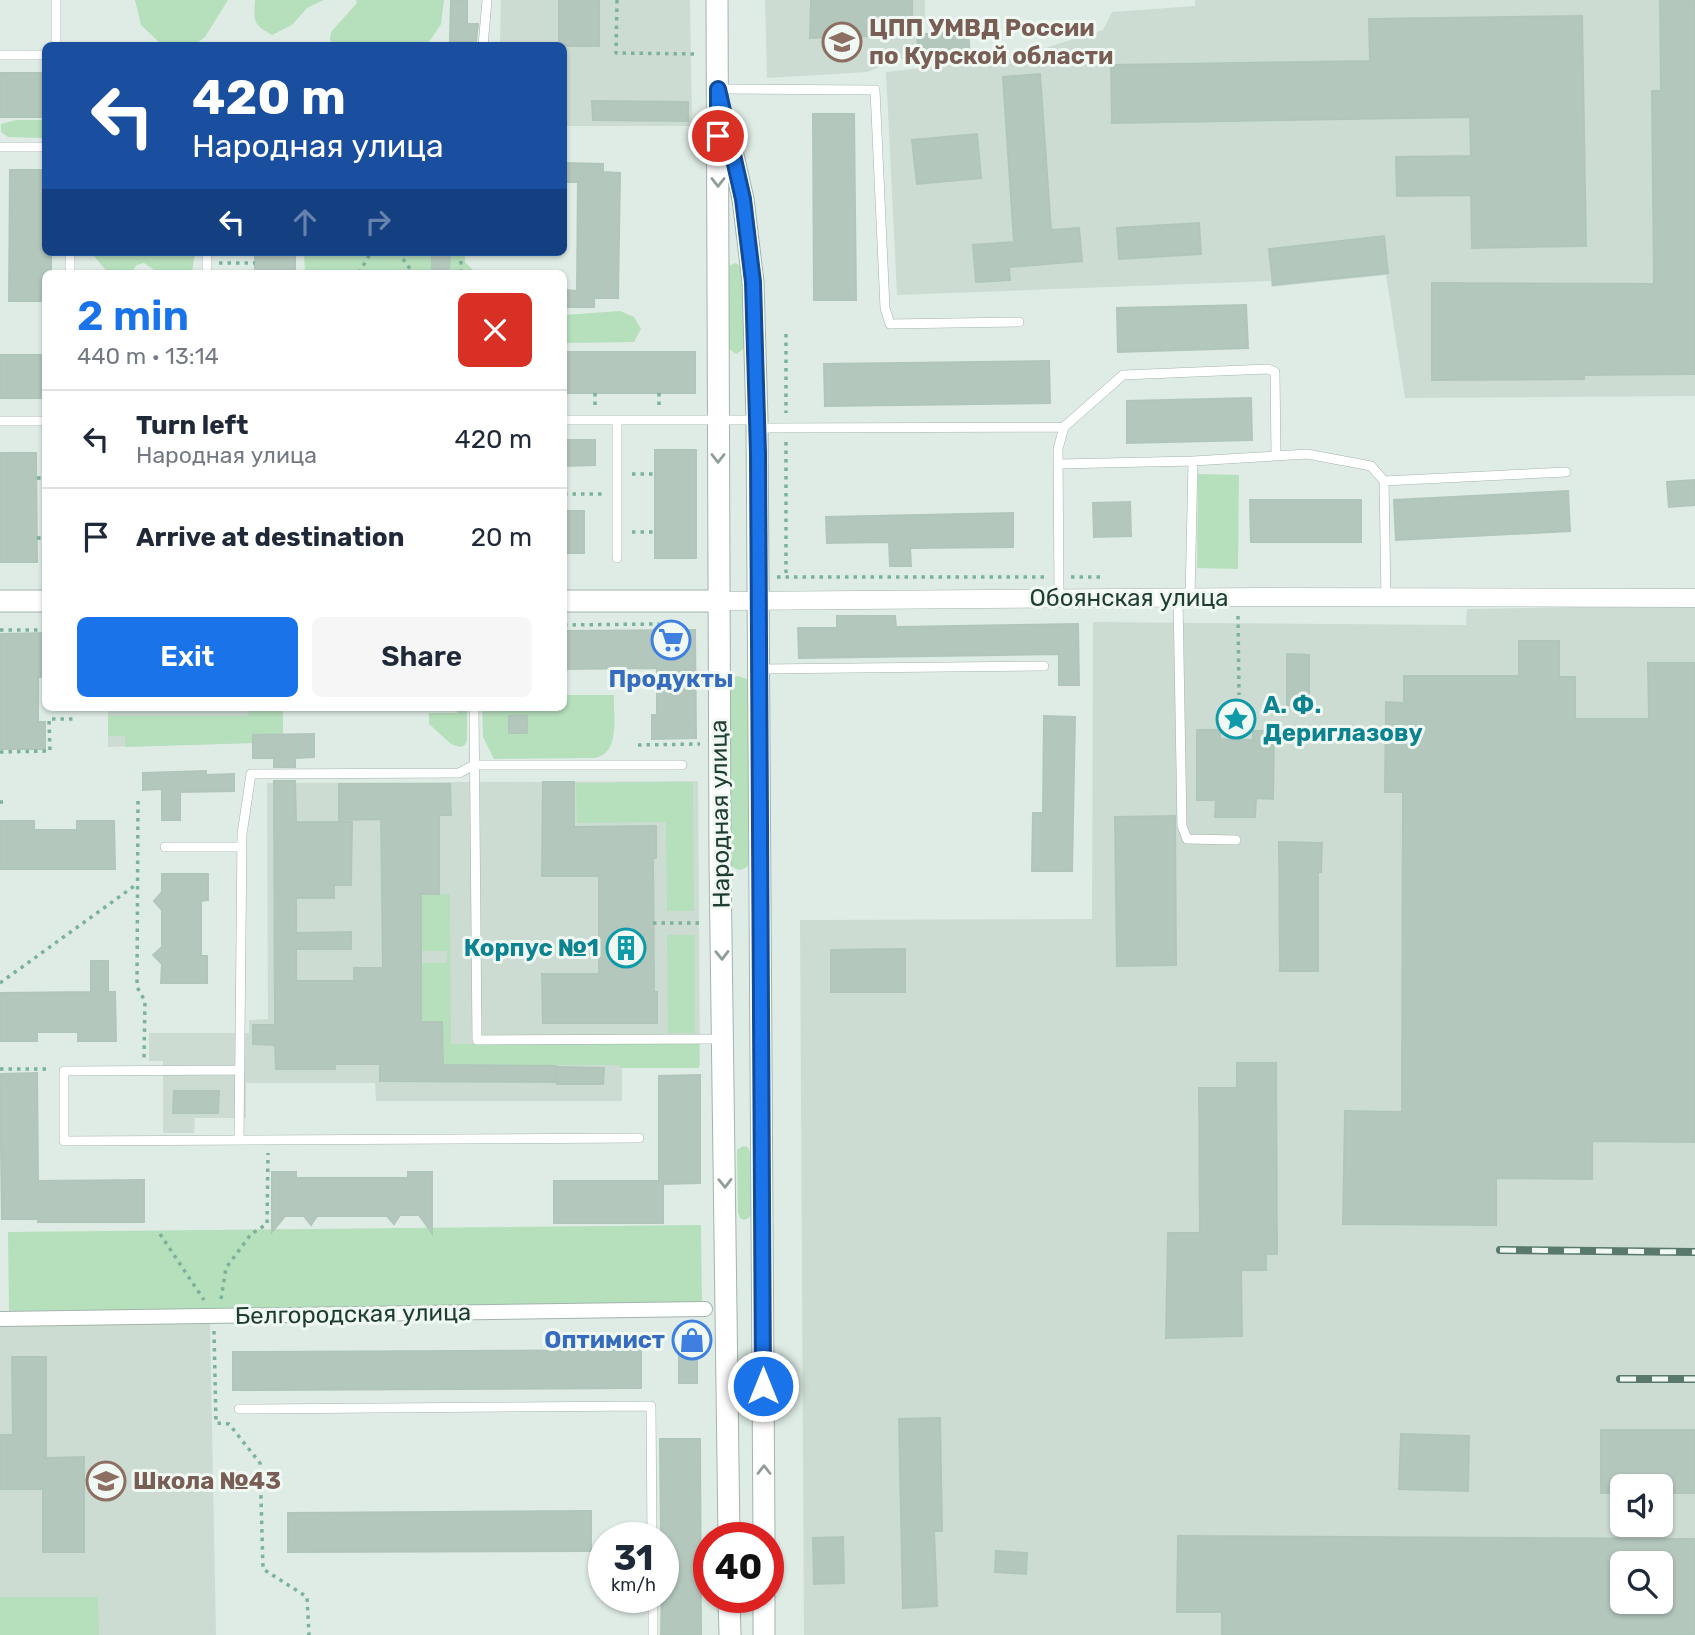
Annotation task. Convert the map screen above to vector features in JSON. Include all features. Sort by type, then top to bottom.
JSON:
[{"type":"street","name":"Народная улица","points":[[717,0],[719,601],[729,1522]]},
{"type":"street","name":"Народная улица","points":[[718,89],[743,199],[753,282],[757,424],[764,1522]]},
{"type":"street","name":"Обоянская улица","points":[[567,601],[1238,597],[1695,598]]},
{"type":"street","points":[[0,601],[42,601]]},
{"type":"street","name":"Белгородская улица","points":[[0,1319],[705,1309]]},
{"type":"street","points":[[729,1613],[730,1635]]},
{"type":"street","points":[[764,1613],[764,1635]]},
{"type":"lane","points":[[56,0],[56,42]]},
{"type":"lane","points":[[483,42],[487,0]]},
{"type":"lane","points":[[0,55],[42,55]]},
{"type":"lane","points":[[718,89],[875,90],[885,307],[890,324],[1019,322]]},
{"type":"lane","points":[[0,147],[42,147]]},
{"type":"lane","points":[[1059,598],[1058,449],[1064,427],[1123,376],[1268,369],[1275,372],[1276,455]]},
{"type":"lane","points":[[567,420],[718,420],[786,428],[1064,427]]},
{"type":"lane","points":[[617,420],[617,558]]},
{"type":"lane","points":[[0,421],[42,421]]},
{"type":"lane","points":[[1059,464],[1193,461],[1307,454],[1371,466],[1384,481],[1385,597]]},
{"type":"lane","points":[[1193,461],[1184,598],[1182,826],[1187,839],[1236,840]]},
{"type":"lane","points":[[1384,481],[1566,472]]},
{"type":"lane","points":[[759,669],[1044,666]]},
{"type":"lane","points":[[474,711],[477,1040],[723,1039]]},
{"type":"lane","points":[[240,1140],[242,847],[251,774],[458,773],[474,765],[682,765]]},
{"type":"lane","points":[[165,847],[242,847]]},
{"type":"lane","points":[[240,1070],[64,1071],[64,1141],[639,1138]]},
{"type":"lane","points":[[239,1409],[651,1406],[652,1522]]},
{"type":"lane","points":[[653,1613],[653,1635]]},
{"type":"path","points":[[617,0],[616,53],[696,54]]},
{"type":"path","points":[[207,268],[255,263]]},
{"type":"path","points":[[786,334],[786,576]]},
{"type":"path","points":[[617,474],[655,474]]},
{"type":"path","points":[[37,478],[42,478]]},
{"type":"path","points":[[567,494],[617,494]]},
{"type":"path","points":[[617,532],[655,532]]},
{"type":"path","points":[[37,538],[42,538]]},
{"type":"path","points":[[1238,597],[1238,695]]},
{"type":"path","points":[[567,625],[660,624]]},
{"type":"path","points":[[0,631],[42,630]]},
{"type":"path","points":[[0,752],[50,751],[50,719],[75,719]]},
{"type":"path","points":[[638,745],[702,744]]},
{"type":"path","points":[[138,801],[137,987],[145,1001],[144,1070]]},
{"type":"path","points":[[0,984],[137,884]]},
{"type":"path","points":[[653,923],[703,923]]},
{"type":"path","points":[[0,1069],[64,1071]]},
{"type":"path","points":[[215,1332],[213,1316],[226,1268],[251,1234],[267,1224],[268,1140]]},
{"type":"path","points":[[160,1234],[213,1316],[216,1423],[229,1424],[260,1463],[263,1569],[307,1597],[309,1635]]},
{"type":"shaded area","points":[[501,0],[690,0],[692,126],[567,126],[567,42],[500,42]]},
{"type":"shaded area","name":"ЦПП УМВД России по Курской области","points":[[765,0],[925,0],[925,31],[917,32],[918,53],[867,72],[767,78]]},
{"type":"shaded area","points":[[1195,0],[1695,0],[1695,396],[1405,398],[1386,275],[1271,287],[1271,281],[897,295],[886,72],[1013,58],[1103,30],[1112,12],[1195,6]]},
{"type":"shaded area","points":[[1695,605],[1695,1635],[804,1635],[800,920],[1092,919],[1093,622],[1466,625],[1467,609]]},
{"type":"shaded area","points":[[108,711],[283,711],[283,735],[254,735],[253,743],[108,747]]},
{"type":"shaded area","points":[[698,781],[700,1066],[622,1066],[622,1101],[376,1101],[375,1083],[246,1083],[246,1118],[195,1118],[194,1133],[163,1133],[163,1061],[149,1061],[149,1033],[249,1033],[249,1020],[268,1019],[267,783]]},
{"type":"shaded area","name":"Школа №43","points":[[210,1323],[216,1635],[0,1635],[0,1326]]},
{"type":"green space","points":[[135,0],[228,0],[205,37],[198,42],[159,42],[141,25]]},
{"type":"green space","points":[[255,0],[324,0],[307,8],[292,25],[272,35],[256,21]]},
{"type":"green space","points":[[356,0],[444,0],[441,24],[429,42],[332,42],[331,32],[357,3]]},
{"type":"green space","points":[[16,120],[42,120],[42,138],[8,137],[1,132],[1,124]]},
{"type":"green space","points":[[94,256],[194,256],[192,270],[154,270],[144,263],[133,270],[106,270]]},
{"type":"green space","points":[[304,256],[465,256],[465,262],[473,270],[305,270]]},
{"type":"green space","points":[[736,263],[743,268],[745,348],[736,354],[728,348],[728,271],[730,265]]},
{"type":"green space","points":[[620,311],[634,317],[641,329],[634,342],[567,343],[567,315]]},
{"type":"green space","points":[[1198,474],[1239,475],[1238,569],[1197,568]]},
{"type":"green space","points":[[738,676],[750,683],[750,863],[740,870],[729,863],[729,679]]},
{"type":"green space","points":[[567,695],[614,695],[612,741],[603,755],[595,758],[494,759],[483,737],[482,711],[567,711]]},
{"type":"green space","points":[[249,711],[283,711],[283,735],[254,735],[253,743],[125,747],[125,736],[108,736],[108,716],[248,716]]},
{"type":"green space","points":[[467,711],[467,740],[465,745],[460,747],[451,744],[429,724],[429,713]]},
{"type":"green space","points":[[693,782],[694,911],[667,911],[666,822],[577,823],[576,783]]},
{"type":"green space","points":[[421,894],[450,894],[451,1044],[699,1044],[699,1068],[443,1065],[442,1022],[421,1022],[421,963],[447,963],[447,951],[421,951]]},
{"type":"green space","points":[[667,935],[695,935],[695,1033],[668,1033]]},
{"type":"green space","points":[[743,1146],[748,1147],[750,1152],[751,1213],[749,1218],[744,1220],[738,1213],[737,1150]]},
{"type":"green space","points":[[701,1225],[702,1304],[9,1311],[8,1232]]},
{"type":"green space","points":[[0,1597],[98,1597],[99,1635],[0,1635]]},
{"type":"building","points":[[451,0],[467,1],[467,24],[478,24],[476,41],[450,42]]},
{"type":"building","points":[[559,0],[599,0],[599,46],[567,46],[567,42],[559,42]]},
{"type":"building","points":[[811,0],[912,0],[912,35],[810,38]]},
{"type":"building","points":[[1660,0],[1695,0],[1695,374],[1584,375],[1584,379],[1432,380],[1432,283],[1654,284],[1652,91],[1661,91]]},
{"type":"building","points":[[1582,16],[1586,246],[1472,248],[1471,195],[1397,196],[1396,157],[1471,156],[1470,117],[1112,123],[1111,65],[1370,61],[1369,19]]},
{"type":"building","points":[[968,30],[970,59],[920,64],[917,35]]},
{"type":"building","points":[[0,73],[42,73],[42,117],[0,117]]},
{"type":"building","points":[[1040,74],[1051,230],[1079,228],[1082,261],[1009,267],[1010,280],[976,282],[973,245],[1014,242],[1003,77]]},
{"type":"building","points":[[592,101],[688,102],[688,121],[593,120]]},
{"type":"building","points":[[813,114],[854,114],[856,300],[814,300]]},
{"type":"building","points":[[977,134],[981,178],[917,184],[912,140]]},
{"type":"building","points":[[567,163],[603,164],[603,172],[620,173],[618,298],[594,298],[594,307],[567,307],[567,290],[577,291],[578,182],[567,182]]},
{"type":"building","points":[[10,170],[42,170],[42,256],[51,256],[51,270],[42,270],[42,301],[9,301]]},
{"type":"building","points":[[1199,223],[1201,254],[1119,259],[1117,228]]},
{"type":"building","points":[[1384,236],[1388,273],[1273,285],[1269,249]]},
{"type":"building","points":[[255,256],[295,256],[295,270],[255,270]]},
{"type":"building","points":[[432,256],[450,256],[449,269],[432,269]]},
{"type":"building","points":[[1246,305],[1248,348],[1118,352],[1117,308]]},
{"type":"building","points":[[567,352],[695,352],[695,393],[567,393]]},
{"type":"building","points":[[0,355],[42,355],[42,398],[0,398]]},
{"type":"building","points":[[1049,361],[1050,403],[825,406],[824,364]]},
{"type":"building","points":[[1251,398],[1252,440],[1127,443],[1127,401]]},
{"type":"building","points":[[567,440],[595,440],[595,465],[567,466]]},
{"type":"building","points":[[655,450],[696,450],[696,558],[655,558]]},
{"type":"building","points":[[0,453],[36,453],[37,562],[0,562]]},
{"type":"building","points":[[1695,480],[1695,505],[1669,507],[1667,482]]},
{"type":"building","points":[[1568,491],[1570,531],[1396,540],[1394,500]]},
{"type":"building","points":[[1250,500],[1361,500],[1361,542],[1251,542]]},
{"type":"building","points":[[1130,502],[1131,536],[1094,537],[1093,503]]},
{"type":"building","points":[[567,511],[584,511],[584,553],[567,553]]},
{"type":"building","points":[[1013,513],[1013,547],[910,548],[911,566],[890,566],[889,542],[827,543],[826,517]]},
{"type":"building","points":[[837,616],[895,616],[896,627],[1078,624],[1079,685],[1059,685],[1059,654],[799,658],[798,628],[837,628]]},
{"type":"building","points":[[695,630],[696,738],[652,739],[652,715],[657,715],[657,668],[567,669],[567,631]]},
{"type":"building","points":[[42,633],[38,722],[45,722],[45,749],[0,749],[0,634]]},
{"type":"building","points":[[1519,641],[1559,641],[1559,677],[1575,677],[1575,719],[1649,719],[1648,663],[1695,663],[1695,1142],[1592,1141],[1592,1179],[1496,1178],[1496,1225],[1343,1224],[1345,1111],[1402,1112],[1403,792],[1385,792],[1386,702],[1404,703],[1404,676],[1519,676]]},
{"type":"building","points":[[1287,654],[1309,655],[1309,705],[1287,705]]},
{"type":"building","points":[[509,716],[527,716],[527,733],[509,733]]},
{"type":"building","points":[[1044,716],[1075,717],[1072,871],[1032,871],[1033,813],[1043,813]]},
{"type":"building","points":[[1197,730],[1220,730],[1220,739],[1253,740],[1253,731],[1274,731],[1273,799],[1256,798],[1255,817],[1215,817],[1216,800],[1197,800]]},
{"type":"building","points":[[314,734],[314,757],[295,758],[295,767],[274,767],[274,758],[253,758],[253,735]]},
{"type":"building","points":[[206,771],[206,775],[234,774],[234,791],[180,792],[180,820],[162,820],[162,789],[143,790],[143,773]]},
{"type":"building","points":[[274,781],[295,781],[296,822],[352,822],[351,885],[334,885],[334,898],[296,898],[296,933],[351,932],[351,949],[296,949],[296,981],[354,981],[354,968],[383,968],[381,819],[339,820],[339,784],[450,784],[451,815],[439,815],[439,894],[421,894],[421,1022],[442,1022],[443,1065],[556,1066],[556,1082],[380,1081],[380,1064],[335,1064],[335,1069],[276,1069],[275,1045],[253,1044],[253,1025],[275,1025]]},
{"type":"building","name":"Корпус №1","points":[[543,782],[574,782],[574,827],[656,826],[656,858],[653,858],[654,992],[657,992],[657,1023],[543,1023],[542,974],[599,974],[599,876],[542,876]]},
{"type":"building","points":[[1175,816],[1176,965],[1117,966],[1115,817]]},
{"type":"building","points":[[0,821],[34,821],[34,830],[77,830],[77,821],[114,821],[115,869],[0,869]]},
{"type":"building","points":[[1279,842],[1322,843],[1321,872],[1318,872],[1318,971],[1280,971]]},
{"type":"building","points":[[162,874],[208,874],[208,900],[201,901],[201,956],[207,956],[207,983],[161,983],[162,964],[153,955],[162,947],[162,910],[154,901],[162,892]]},
{"type":"building","points":[[905,949],[905,992],[831,992],[831,950]]},
{"type":"building","points":[[91,961],[108,961],[108,992],[115,992],[116,1041],[78,1041],[78,1032],[37,1032],[37,1041],[0,1041],[0,993],[91,992]]},
{"type":"building","points":[[1237,1063],[1276,1063],[1277,1254],[1266,1254],[1266,1270],[1241,1270],[1242,1336],[1166,1338],[1168,1233],[1200,1233],[1199,1088],[1237,1088]]},
{"type":"building","points":[[557,1067],[604,1068],[603,1084],[557,1084]]},
{"type":"building","points":[[37,1073],[38,1181],[144,1180],[144,1222],[38,1222],[38,1219],[2,1219],[0,1074]]},
{"type":"building","points":[[700,1075],[700,1183],[663,1184],[663,1223],[554,1223],[554,1181],[659,1181],[659,1076]]},
{"type":"building","points":[[174,1091],[219,1091],[218,1113],[173,1113]]},
{"type":"building","points":[[272,1172],[296,1172],[296,1178],[408,1178],[408,1172],[432,1172],[432,1233],[419,1215],[400,1215],[394,1224],[387,1216],[317,1216],[311,1225],[304,1216],[285,1216],[272,1232]]},
{"type":"building","points":[[641,1350],[641,1388],[233,1390],[233,1352]]},
{"type":"building","points":[[679,1354],[697,1354],[697,1383],[679,1383]]},
{"type":"building","points":[[12,1357],[46,1357],[46,1458],[84,1457],[84,1552],[43,1552],[43,1489],[0,1489],[0,1435],[13,1435]]},
{"type":"building","points":[[940,1418],[942,1531],[934,1531],[937,1606],[903,1608],[899,1419]]},
{"type":"building","points":[[1601,1430],[1695,1430],[1695,1493],[1673,1493],[1673,1474],[1610,1474],[1610,1493],[1601,1493]]},
{"type":"building","points":[[1401,1434],[1469,1436],[1468,1491],[1399,1489]]},
{"type":"building","points":[[660,1439],[700,1439],[700,1522],[693,1522],[693,1613],[701,1613],[701,1635],[661,1635],[661,1613],[679,1613],[679,1522],[661,1522]]},
{"type":"building","points":[[591,1511],[591,1522],[588,1522],[588,1551],[288,1552],[288,1513]]},
{"type":"building","points":[[1178,1536],[1695,1539],[1695,1635],[1222,1635],[1222,1612],[1177,1612]]},
{"type":"building","points":[[843,1537],[844,1583],[814,1584],[813,1538]]},
{"type":"building","points":[[996,1551],[1027,1553],[1026,1574],[995,1572]]},
{"type":"railway","points":[[1500,1250],[1695,1252]]},
{"type":"railway","points":[[1620,1379],[1695,1379]]},
{"type":"place","name":"ЦПП УМВД России по Курской области","points":[[842,42]]},
{"type":"place","name":"Продукты","points":[[671,640]]},
{"type":"place","name":"А. Ф. Дериглазову","points":[[1236,719]]},
{"type":"place","name":"Корпус №1","points":[[626,948]]},
{"type":"place","name":"Оптимист","points":[[692,1340]]},
{"type":"place","name":"Школа №43","points":[[106,1481]]},
{"type":"route","points":[[718,136],[718,89],[743,199],[753,282],[758,453],[763,1386]]}]
